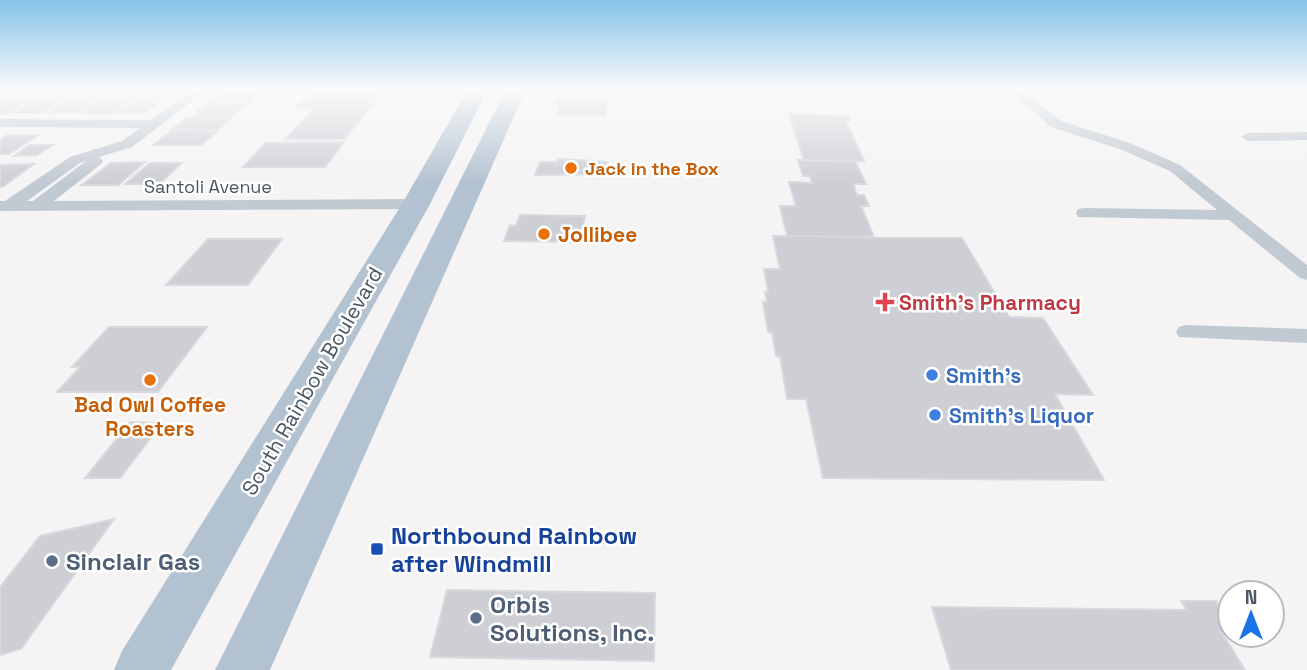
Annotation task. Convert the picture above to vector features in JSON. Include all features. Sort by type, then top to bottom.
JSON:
[{"type":"main road","name":"South Rainbow Boulevard","points":[[141,670],[416,204],[462,120]]},
{"type":"main road","points":[[242,670],[501,120]]},
{"type":"main road","points":[[450,143],[456,159],[444,186],[452,194],[464,196]]},
{"type":"main road","points":[[394,348],[393,288],[427,219],[428,210],[416,204]]},
{"type":"street","points":[[5,206],[66,165],[127,144],[160,120]]},
{"type":"street","points":[[1050,120],[1125,146],[1175,168],[1307,274]]},
{"type":"street","points":[[0,123],[155,124]]},
{"type":"street","points":[[1248,137],[1307,136]]},
{"type":"street","points":[[37,206],[96,162],[101,153]]},
{"type":"street","name":"Santoli Avenue","points":[[5,206],[416,204]]},
{"type":"street","points":[[1084,213],[1234,215]]},
{"type":"street","points":[[1186,332],[1307,336]]},
{"type":"building","points":[[184,120],[228,120],[217,130],[172,129]]},
{"type":"building","points":[[303,120],[360,120],[344,139],[285,139]]},
{"type":"building","points":[[791,120],[846,120],[864,161],[804,160]]},
{"type":"building","points":[[171,131],[217,132],[201,145],[153,145]]},
{"type":"building","points":[[8,135],[38,135],[9,154],[0,154],[0,140]]},
{"type":"building","points":[[344,142],[325,167],[243,167],[266,143]]},
{"type":"building","points":[[30,145],[53,145],[37,155],[14,156]]},
{"type":"building","name":"Jack in the Box","points":[[558,159],[607,162],[605,174],[535,175],[540,162],[557,162]]},
{"type":"building","points":[[798,160],[855,161],[866,184],[853,184],[857,195],[864,195],[869,206],[861,206],[874,237],[787,236],[780,206],[796,206],[789,182],[812,183],[810,176],[803,176]]},
{"type":"building","points":[[145,162],[118,185],[82,185],[111,163]]},
{"type":"building","points":[[150,163],[182,163],[159,184],[125,184]]},
{"type":"building","points":[[34,164],[2,187],[0,187],[0,165]]},
{"type":"building","name":"Jollibee","points":[[520,215],[585,216],[580,242],[504,241],[510,225],[516,226]]},
{"type":"building","name":"Smith's","points":[[773,236],[962,238],[1009,317],[1043,318],[1093,395],[1055,394],[1104,480],[823,478],[806,399],[787,399],[780,356],[776,356],[772,332],[768,332],[763,302],[767,302],[765,292],[768,292],[764,269],[780,269]]},
{"type":"building","points":[[208,239],[282,239],[248,285],[166,285]]},
{"type":"building","points":[[109,327],[207,327],[158,392],[57,392],[80,367],[72,367]]},
{"type":"building","points":[[130,422],[162,423],[120,478],[85,478]]},
{"type":"building","name":"Sinclair Gas","points":[[114,519],[21,649],[0,655],[0,587],[40,536]]},
{"type":"building","points":[[447,590],[655,593],[654,661],[430,657]]},
{"type":"building","points":[[1181,601],[1216,601],[1216,649],[1232,649],[1245,670],[951,670],[932,607],[1187,610]]},
{"type":"place","name":"Jack in the Box","points":[[571,168]]},
{"type":"place","name":"Jollibee","points":[[544,234]]},
{"type":"place","name":"Smith's Pharmacy","points":[[885,302]]},
{"type":"place","name":"Smith's","points":[[932,375]]},
{"type":"place","name":"Bad Owl Coffee Roasters","points":[[150,380]]},
{"type":"place","name":"Smith's Liquor","points":[[935,415]]},
{"type":"place","name":"Northbound Rainbow after Windmill","points":[[377,549]]},
{"type":"place","name":"Sinclair Gas","points":[[52,561]]},
{"type":"place","name":"Orbis Solutions, Inc.","points":[[476,618]]}]
